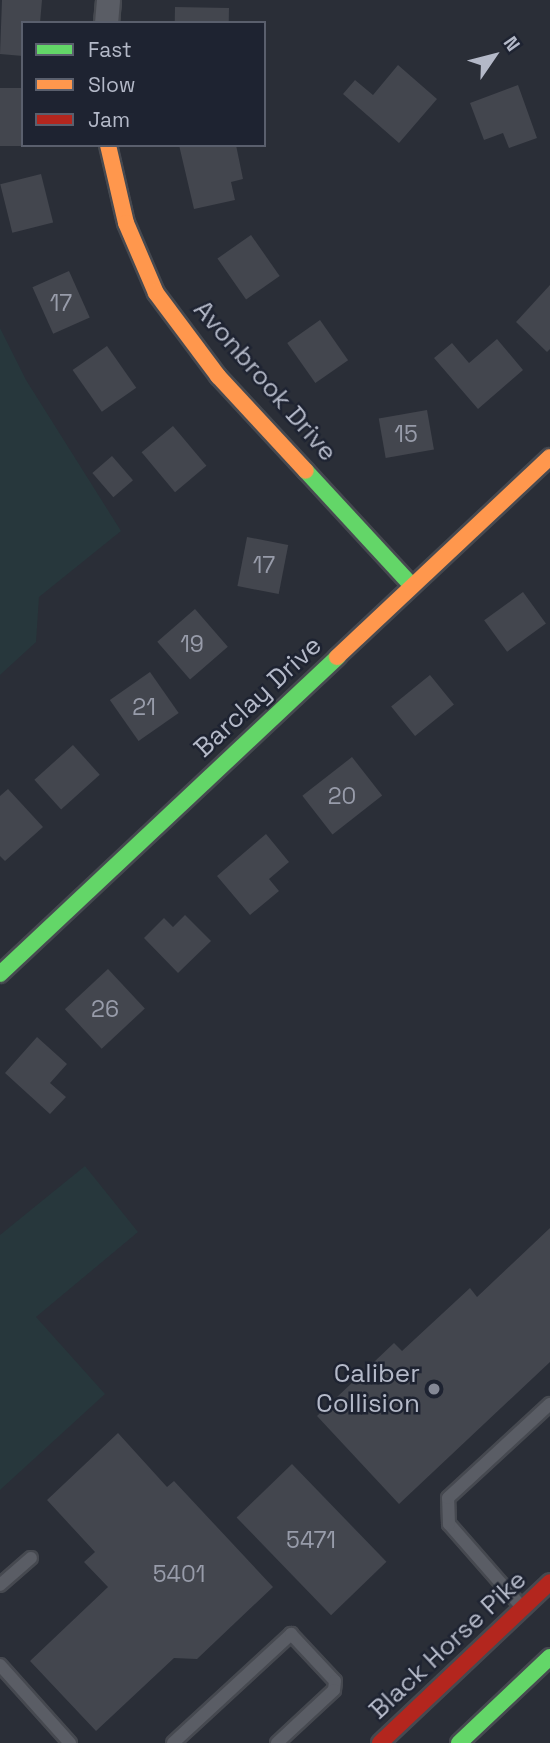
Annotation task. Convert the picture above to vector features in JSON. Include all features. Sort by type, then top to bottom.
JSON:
[{"type":"main road","name":"Avonbrook Drive","points":[[108,147],[126,223],[156,293],[175,322],[218,376],[412,586]]},
{"type":"main road","name":"Barclay Drive","points":[[0,974],[550,457]]},
{"type":"main road","name":"Black Horse Pike","points":[[381,1742],[550,1582]]},
{"type":"main road","points":[[463,1742],[550,1657]]},
{"type":"street","points":[[106,21],[108,0]]},
{"type":"lane","points":[[523,1607],[449,1524],[449,1498],[550,1404]]},
{"type":"lane","points":[[0,1585],[31,1558]]},
{"type":"lane","points":[[173,1743],[291,1633],[331,1674],[334,1690],[277,1743]]},
{"type":"lane","points":[[0,1665],[71,1743]]},
{"type":"shaded area","points":[[0,328],[26,380],[121,531],[39,597],[36,642],[0,675]]},
{"type":"shaded area","points":[[85,1166],[138,1232],[36,1317],[105,1394],[0,1490],[0,1235]]},
{"type":"building","points":[[2,0],[42,0],[40,21],[21,21],[21,56],[0,54]]},
{"type":"building","points":[[175,7],[229,8],[229,21],[175,21]]},
{"type":"building","points":[[398,65],[437,99],[399,143],[343,94],[355,80],[373,95]]},
{"type":"building","points":[[518,85],[537,138],[509,148],[503,133],[484,140],[470,103]]},
{"type":"building","points":[[0,88],[21,88],[21,146],[0,146]]},
{"type":"building","points":[[179,147],[236,147],[243,179],[231,182],[235,200],[194,209]]},
{"type":"building","points":[[41,174],[53,223],[12,233],[0,184]]},
{"type":"building","points":[[251,235],[280,276],[246,299],[217,259]]},
{"type":"building","points":[[69,271],[90,318],[53,334],[32,287]]},
{"type":"building","points":[[550,285],[550,349],[547,352],[516,322]]},
{"type":"building","points":[[320,320],[348,360],[315,383],[287,343]]},
{"type":"building","points":[[497,339],[523,370],[478,409],[434,358],[452,343],[469,363]]},
{"type":"building","points":[[107,346],[136,388],[102,412],[73,370]]},
{"type":"building","points":[[427,410],[434,449],[386,458],[379,419]]},
{"type":"building","points":[[173,426],[206,466],[175,492],[142,452]]},
{"type":"building","points":[[112,456],[133,480],[113,497],[92,473]]},
{"type":"building","points":[[247,537],[288,545],[279,594],[237,586]]},
{"type":"building","points":[[523,592],[546,624],[507,652],[484,620]]},
{"type":"building","points":[[195,609],[228,647],[190,680],[157,642]]},
{"type":"building","points":[[150,672],[179,713],[139,741],[110,700]]},
{"type":"building","points":[[430,675],[454,705],[415,736],[391,706]]},
{"type":"building","points":[[73,745],[100,775],[61,810],[34,780]]},
{"type":"building","points":[[352,757],[382,796],[333,834],[302,796]]},
{"type":"building","points":[[8,789],[43,827],[5,861],[0,856],[0,796]]},
{"type":"building","points":[[266,834],[289,862],[269,879],[279,891],[250,915],[217,876]]},
{"type":"building","points":[[185,915],[211,941],[178,973],[144,938],[164,918],[173,927]]},
{"type":"building","points":[[108,969],[145,1008],[102,1049],[65,1009]]},
{"type":"building","points":[[37,1037],[67,1064],[50,1083],[66,1097],[50,1114],[5,1073]]},
{"type":"building","name":"Caliber Collision","points":[[550,1228],[550,1362],[399,1504],[317,1416],[394,1343],[402,1351],[470,1288],[477,1297]]},
{"type":"building","points":[[118,1433],[167,1487],[174,1481],[273,1587],[197,1659],[174,1658],[96,1731],[30,1661],[108,1587],[84,1562],[95,1552],[47,1500]]},
{"type":"building","points":[[292,1464],[386,1562],[331,1615],[237,1517]]},
{"type":"traffic: fast","points":[[306,471],[412,586]]},
{"type":"traffic: fast","points":[[0,974],[337,657]]},
{"type":"traffic: fast","points":[[459,1743],[550,1657]]},
{"type":"traffic: slow","points":[[108,147],[126,223],[156,293],[218,376],[306,471]]},
{"type":"traffic: slow","points":[[337,657],[550,457]]},
{"type":"traffic: jam","points":[[380,1743],[550,1582]]},
{"type":"place","name":"Caliber Collision","points":[[434,1389]]}]
